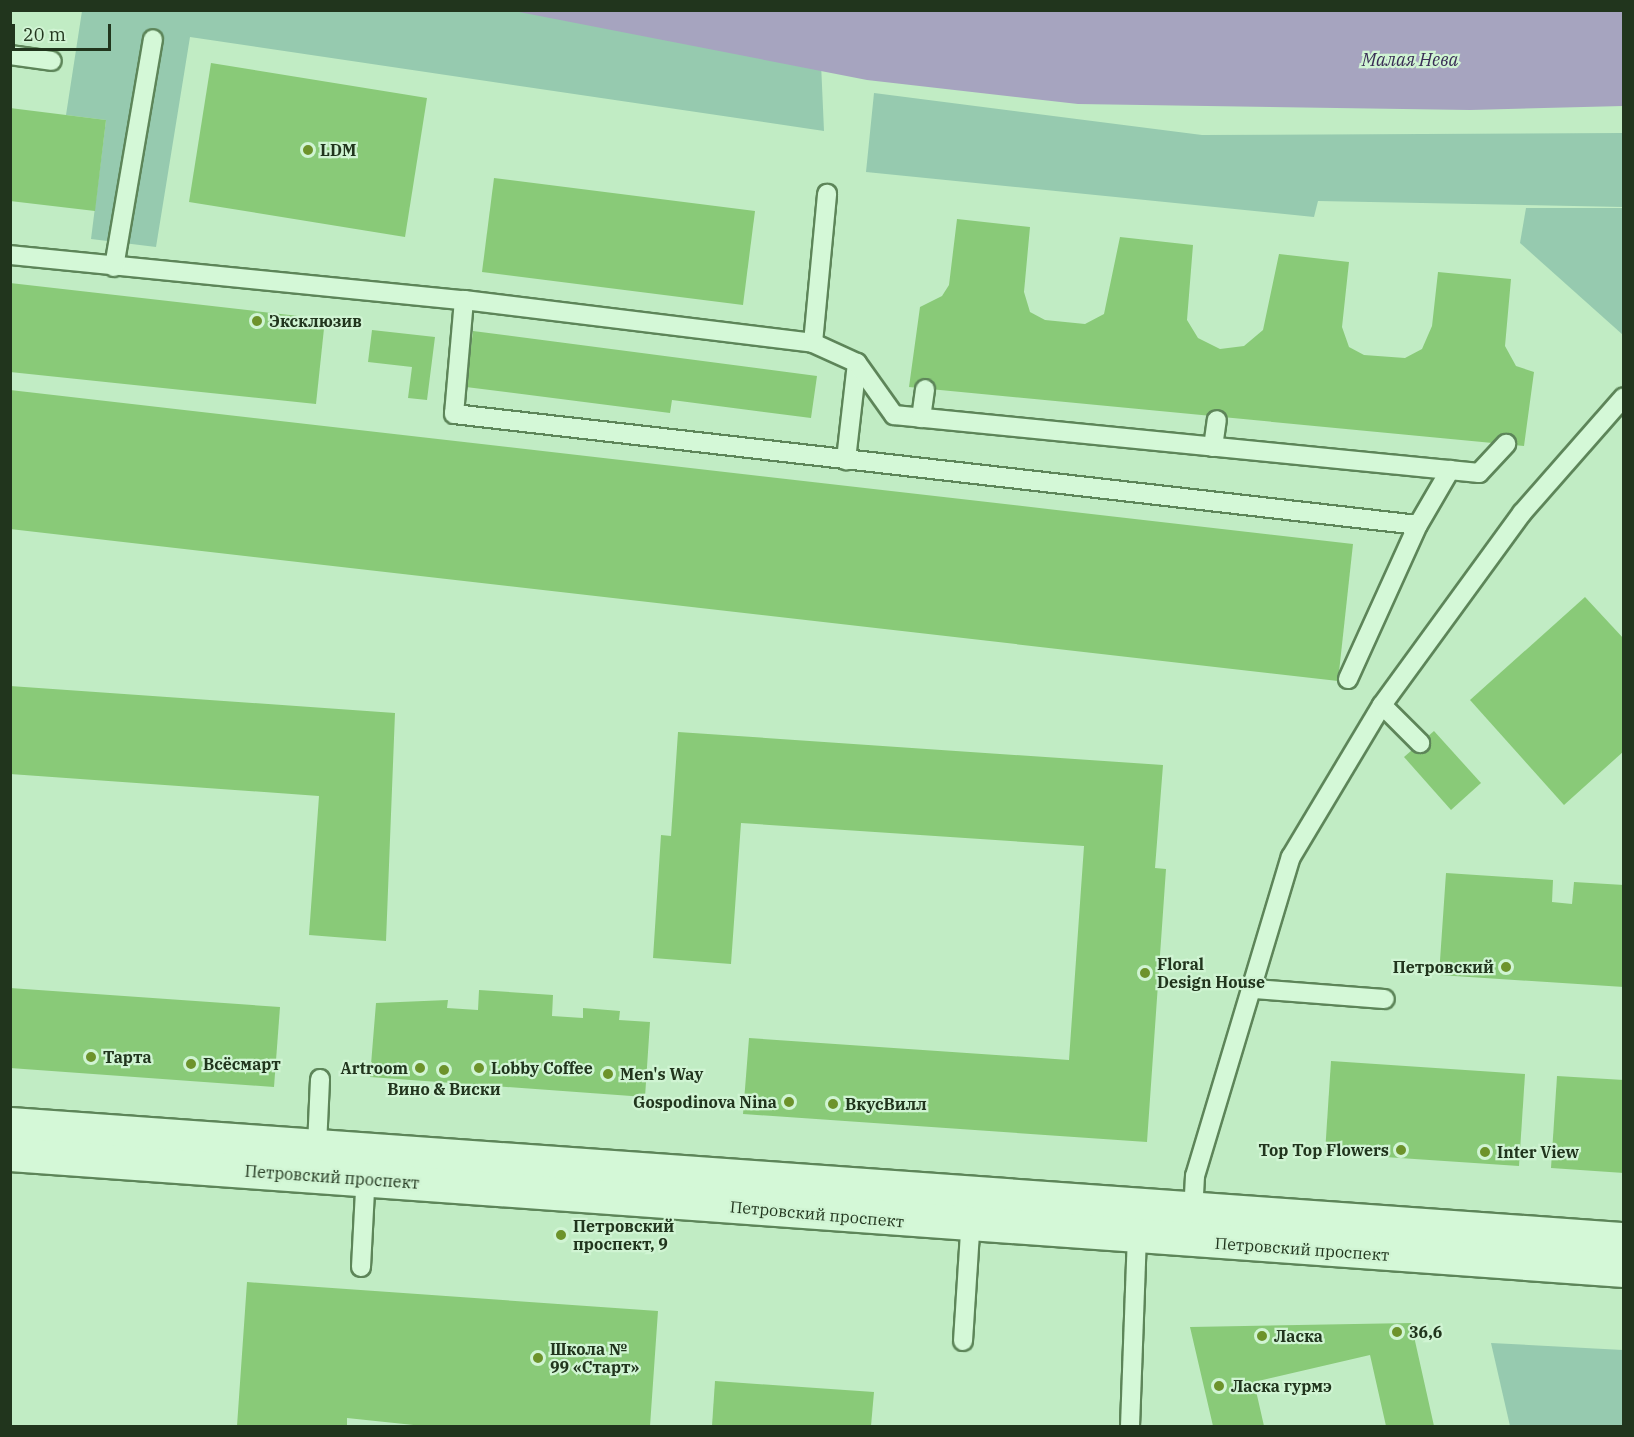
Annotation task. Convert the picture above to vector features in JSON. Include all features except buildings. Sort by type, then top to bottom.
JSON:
[{"type":"street","name":"Петровский проспект","points":[[10,1124],[317,1146],[367,1164],[970,1227],[1137,1238],[1192,1226]]},
{"type":"street","name":"Петровский проспект","points":[[10,1154],[367,1164],[973,1194],[1192,1226],[1430,1243],[1623,1270]]},
{"type":"street","name":"Петровский проспект","points":[[1430,1243],[1623,1239]]},
{"type":"lane","points":[[114,267],[153,39]]},
{"type":"lane","points":[[10,55],[52,61]]},
{"type":"lane","points":[[813,343],[828,194]]},
{"type":"lane","points":[[10,255],[464,300],[813,343],[857,363],[894,415],[1479,473],[1506,444]]},
{"type":"lane","points":[[464,300],[454,414],[1418,525]]},
{"type":"lane","points":[[846,460],[857,363]]},
{"type":"lane","points":[[921,418],[926,389]]},
{"type":"lane","points":[[1192,1226],[1195,1176],[1254,989],[1291,857],[1382,705],[1522,513],[1623,397]]},
{"type":"lane","points":[[1213,447],[1217,420]]},
{"type":"lane","points":[[1348,679],[1418,525],[1450,470]]},
{"type":"lane","points":[[1382,705],[1420,743]]},
{"type":"lane","points":[[1254,989],[1385,999]]},
{"type":"lane","points":[[317,1146],[320,1078]]},
{"type":"lane","points":[[361,1267],[367,1164]]},
{"type":"lane","points":[[963,1341],[973,1194]]},
{"type":"lane","points":[[1130,1426],[1137,1238]]},
{"type":"green space","points":[[544,10],[821,63],[824,131],[190,37],[156,247],[91,239],[106,120],[66,115],[82,11]]},
{"type":"green space","points":[[874,93],[1202,135],[1623,133],[1623,207],[1318,201],[1314,217],[866,172]]},
{"type":"green space","points":[[1526,208],[1623,208],[1623,335],[1520,243]]},
{"type":"green space","points":[[1491,1343],[1623,1350],[1623,1426],[1510,1426]]},
{"type":"water","name":"Малая Нева","points":[[514,11],[1623,11],[1623,106],[1470,110],[1078,104],[867,80]]},
{"type":"place","name":"LDM","points":[[308,150]]},
{"type":"place","name":"Эксклюзив","points":[[257,321]]},
{"type":"place","name":"Петровский","points":[[1506,967]]},
{"type":"place","name":"Floral Design House","points":[[1145,973]]},
{"type":"place","name":"Тарта","points":[[91,1057]]},
{"type":"place","name":"Всёсмарт","points":[[191,1064]]},
{"type":"place","name":"Artroom","points":[[420,1068]]},
{"type":"place","name":"Lobby Coffee","points":[[479,1068]]},
{"type":"place","name":"Вино & Виски","points":[[444,1070]]},
{"type":"place","name":"Men's Way","points":[[608,1074]]},
{"type":"place","name":"Gospodinova Nina","points":[[789,1102]]},
{"type":"place","name":"ВкусВилл","points":[[833,1104]]},
{"type":"place","name":"Top Top Flowers","points":[[1401,1150]]},
{"type":"place","name":"Inter View","points":[[1485,1152]]},
{"type":"place","name":"Петровский проспект, 9","points":[[561,1235]]},
{"type":"place","name":"36,6","points":[[1397,1332]]},
{"type":"place","name":"Ласка","points":[[1262,1336]]},
{"type":"place","name":"Школа № 99 «Старт»","points":[[538,1358]]},
{"type":"place","name":"Ласка гурмэ","points":[[1219,1386]]}]
